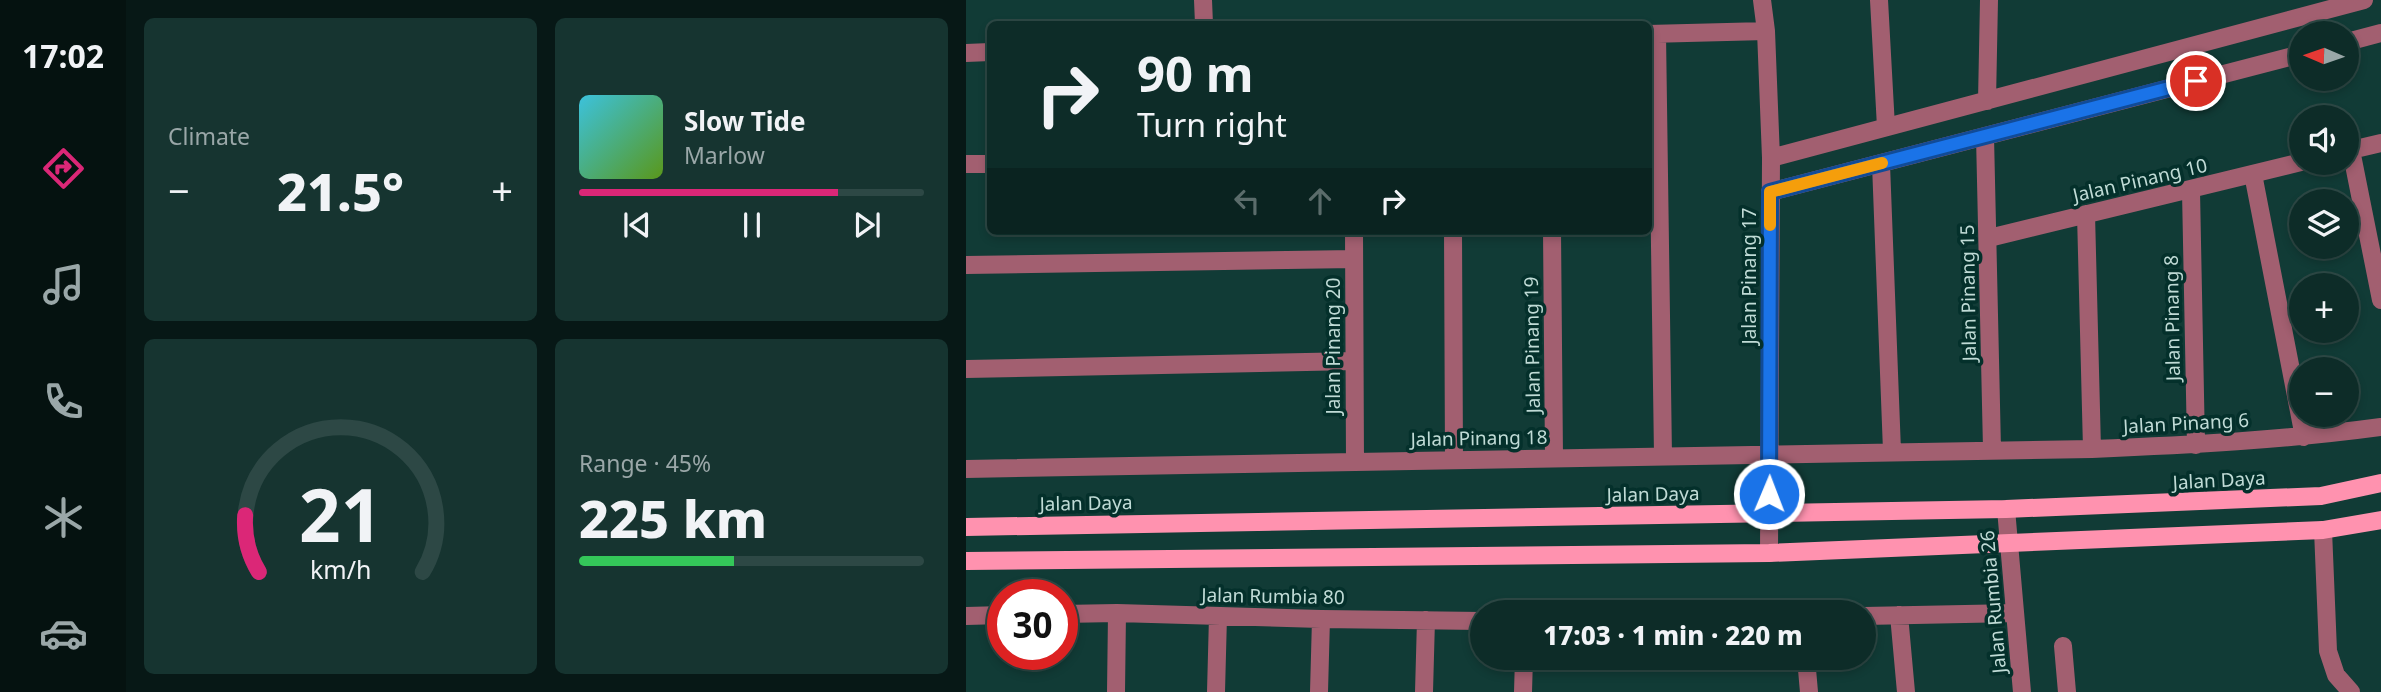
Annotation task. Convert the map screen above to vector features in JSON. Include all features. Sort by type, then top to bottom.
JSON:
[{"type":"main road","name":"Jalan Daya","points":[[966,527],[1768,514],[2168,504],[2321,496],[2381,483]]},
{"type":"main road","points":[[966,561],[1769,553],[2323,530],[2381,520]]},
{"type":"street","points":[[1203,0],[1204,21]]},
{"type":"street","name":"Jalan Pinang 17","points":[[1762,0],[1766,31],[1771,158],[1769,553]]},
{"type":"street","points":[[1879,0],[1886,127]]},
{"type":"street","points":[[1987,100],[1989,0]]},
{"type":"street","points":[[1771,158],[2364,0]]},
{"type":"street","points":[[1663,456],[1653,34],[1766,31]]},
{"type":"street","points":[[2359,39],[2381,33]]},
{"type":"street","points":[[966,53],[987,52]]},
{"type":"street","points":[[1770,192],[2289,57]]},
{"type":"street","name":"Jalan Pinang 15","points":[[1985,136],[1992,449]]},
{"type":"street","points":[[2359,148],[2381,143]]},
{"type":"street","points":[[1881,163],[1892,451]]},
{"type":"street","points":[[966,164],[987,164]]},
{"type":"street","name":"Jalan Pinang 10","points":[[1989,238],[2289,165]]},
{"type":"street","points":[[2253,174],[2304,437]]},
{"type":"street","points":[[2354,175],[2381,300]]},
{"type":"street","name":"Jalan Pinang 8","points":[[2191,191],[2196,445]]},
{"type":"street","points":[[2086,214],[2092,449]]},
{"type":"street","name":"Jalan Pinang 20","points":[[1354,235],[1355,462]]},
{"type":"street","points":[[1453,235],[1454,460]]},
{"type":"street","name":"Jalan Pinang 19","points":[[1552,235],[1554,458]]},
{"type":"street","points":[[966,265],[1354,259]]},
{"type":"street","points":[[966,369],[1354,362]]},
{"type":"street","name":"Jalan Pinang 6","points":[[1992,449],[2196,445],[2304,437],[2381,427]]},
{"type":"street","name":"Jalan Pinang 18","points":[[966,469],[1992,449]]},
{"type":"street","name":"Jalan Rumbia 26","points":[[2006,509],[2022,692]]},
{"type":"street","points":[[2323,530],[2328,651],[2336,675],[2351,692]]},
{"type":"street","points":[[1116,692],[1117,613]]},
{"type":"street","points":[[1876,616],[2015,613]]},
{"type":"street","name":"Jalan Rumbia 80","points":[[1078,614],[1470,621]]},
{"type":"street","points":[[966,616],[987,615]]},
{"type":"street","points":[[1899,615],[1906,692]]},
{"type":"street","points":[[1216,692],[1219,616]]},
{"type":"street","points":[[1319,692],[1321,619]]},
{"type":"street","points":[[1424,692],[1426,620]]},
{"type":"street","points":[[2063,646],[2067,692]]},
{"type":"street","points":[[1523,692],[1524,670]]},
{"type":"street","points":[[1807,670],[1809,692]]},
{"type":"slow traffic","points":[[1770,225],[1770,192],[1882,163]]},
{"type":"route","points":[[1769,494],[1770,192],[2196,81]]}]
